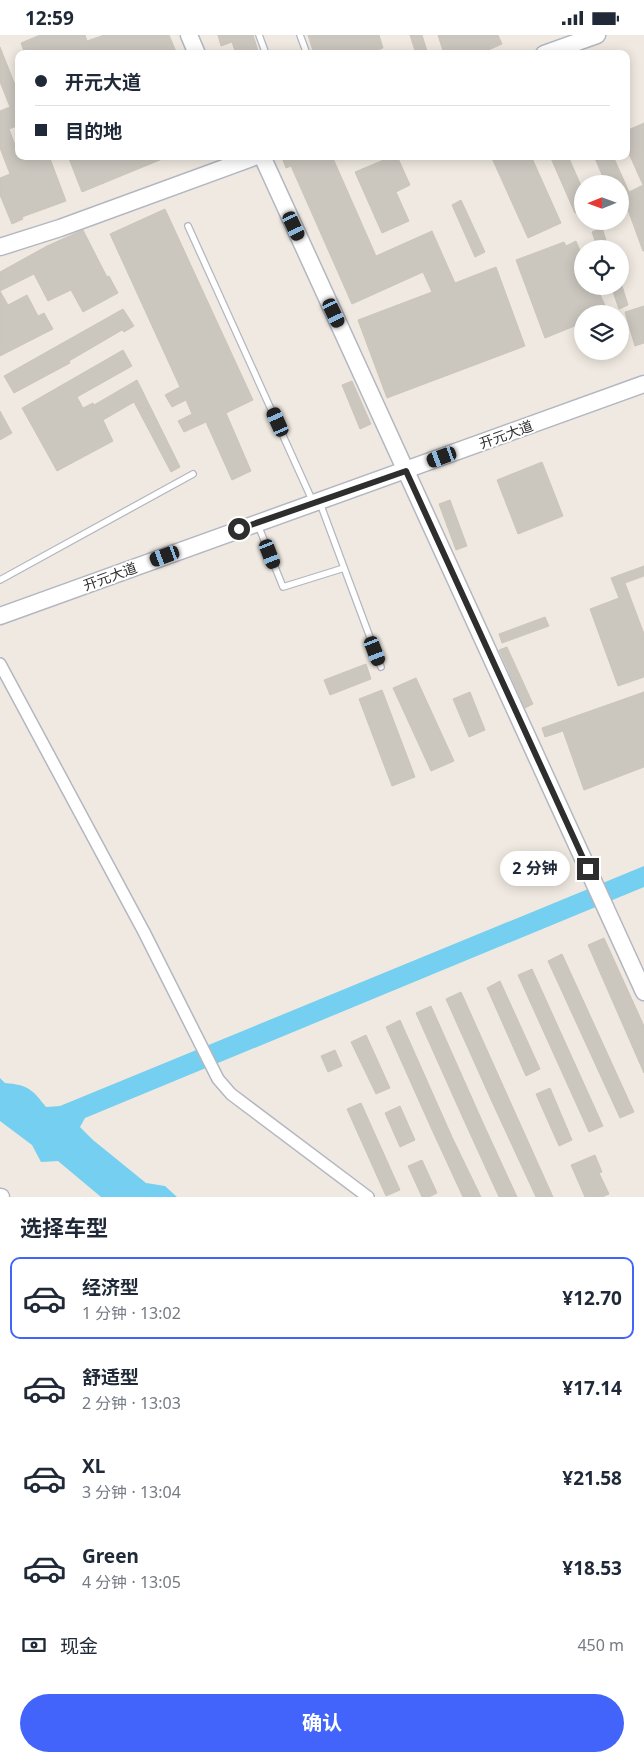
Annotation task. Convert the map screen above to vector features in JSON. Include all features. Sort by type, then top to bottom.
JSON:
[{"type":"street","points":[[189,35],[195,50]]},
{"type":"street","points":[[555,50],[597,35]]},
{"type":"street","points":[[0,247],[60,228],[241,160]]},
{"type":"street","points":[[264,160],[644,991]]},
{"type":"street","name":"开元大道","points":[[0,616],[257,522],[406,471],[644,383]]},
{"type":"street","points":[[0,664],[199,1037],[218,1079],[231,1094],[368,1197]]},
{"type":"lane","points":[[260,35],[265,50]]},
{"type":"lane","points":[[300,35],[306,50]]},
{"type":"lane","points":[[188,226],[316,501],[344,568],[381,667]]},
{"type":"lane","points":[[0,580],[193,474]]},
{"type":"lane","points":[[257,522],[283,587],[344,568]]},
{"type":"water","points":[[644,866],[644,887],[85,1118],[80,1127],[93,1140],[146,1183],[165,1186],[177,1197],[101,1197],[58,1161],[41,1162],[32,1145],[0,1121],[0,1078],[5,1083],[29,1089],[46,1107],[60,1106]]},
{"type":"building","points":[[40,35],[85,35],[87,41],[104,35],[169,35],[175,50],[24,50],[21,43]]},
{"type":"building","points":[[218,35],[253,35],[258,50],[235,50],[232,42],[221,46]]},
{"type":"building","points":[[308,35],[379,35],[383,48],[377,50],[313,50]]},
{"type":"building","points":[[410,35],[422,35],[427,50],[415,50]]},
{"type":"building","points":[[438,35],[498,35],[502,44],[488,50],[443,50]]},
{"type":"building","points":[[0,47],[15,85],[15,127],[9,129],[15,145],[15,160],[51,160],[66,201],[22,217],[23,219],[12,224],[0,195],[0,178],[10,174],[0,148],[0,111],[10,107],[0,82]]},
{"type":"building","points":[[644,123],[644,251],[629,213],[629,192],[643,185],[630,156],[630,129]]},
{"type":"building","points":[[70,160],[160,160],[82,192]]},
{"type":"building","points":[[283,160],[334,160],[376,256],[432,231],[455,283],[496,267],[525,346],[387,398],[358,320],[432,292],[423,272],[352,304],[291,166],[286,168]]},
{"type":"building","points":[[384,160],[399,160],[410,185],[396,192],[409,221],[382,233],[355,172]]},
{"type":"building","points":[[493,160],[533,160],[561,223],[528,238]]},
{"type":"building","points":[[552,160],[570,160],[576,175],[574,175],[574,211]]},
{"type":"building","points":[[596,160],[615,160],[621,175],[602,175]]},
{"type":"building","points":[[461,200],[485,252],[475,257],[452,205]]},
{"type":"building","points":[[165,209],[253,400],[226,413],[251,471],[232,480],[206,422],[184,432],[178,421],[192,414],[186,400],[172,407],[165,395],[180,387],[110,234]]},
{"type":"building","points":[[83,230],[107,277],[109,276],[118,293],[83,312],[71,290],[48,301],[34,274],[0,291],[0,272],[47,246]]},
{"type":"building","points":[[603,230],[606,240],[595,240],[592,232]]},
{"type":"building","points":[[564,242],[566,246],[574,242],[574,295],[600,295],[605,305],[574,305],[574,326],[545,338],[516,260]]},
{"type":"building","points":[[0,291],[8,305],[27,295],[38,316],[44,313],[53,329],[0,356]]},
{"type":"building","points":[[614,295],[625,295],[628,305],[618,305]]},
{"type":"building","points":[[644,306],[644,343],[635,346],[629,326],[629,311]]},
{"type":"building","points":[[123,309],[134,326],[124,332],[122,330],[69,361],[70,363],[14,393],[4,376]]},
{"type":"building","points":[[123,350],[132,366],[77,397],[83,408],[93,403],[94,405],[137,380],[180,467],[171,472],[134,402],[103,420],[113,441],[57,471],[22,408]]},
{"type":"building","points":[[352,381],[371,424],[360,429],[342,385]]},
{"type":"building","points":[[0,411],[12,433],[0,440]]},
{"type":"building","points":[[542,462],[563,516],[518,534],[497,480]]},
{"type":"building","points":[[450,500],[467,546],[456,550],[439,504]]},
{"type":"building","points":[[644,566],[644,576],[625,583],[644,634],[644,677],[618,686],[590,609],[619,598],[611,578]]},
{"type":"building","points":[[545,617],[549,626],[502,643],[499,634]]},
{"type":"building","points":[[507,647],[533,704],[525,708],[499,650]]},
{"type":"building","points":[[366,664],[371,679],[330,695],[324,680]]},
{"type":"building","points":[[416,678],[454,761],[431,771],[393,688]]},
{"type":"building","points":[[382,690],[415,777],[392,786],[359,699]]},
{"type":"building","points":[[470,692],[485,730],[469,737],[453,699]]},
{"type":"building","points":[[644,692],[644,767],[584,790],[563,731],[545,737],[542,728]]},
{"type":"building","points":[[604,938],[644,1026],[644,1073],[588,945]]},
{"type":"building","points":[[562,954],[634,1112],[620,1118],[548,961]]},
{"type":"building","points":[[532,969],[603,1126],[589,1132],[518,975]]},
{"type":"building","points":[[500,981],[540,1069],[526,1076],[487,988]]},
{"type":"building","points":[[461,992],[553,1197],[536,1197],[493,1104],[446,999]]},
{"type":"building","points":[[431,1006],[517,1197],[499,1197],[463,1118],[416,1013]]},
{"type":"building","points":[[400,1020],[481,1197],[463,1197],[433,1132],[386,1027]]},
{"type":"building","points":[[366,1035],[390,1088],[376,1094],[351,1042]]},
{"type":"building","points":[[335,1050],[342,1066],[328,1072],[321,1056]]},
{"type":"building","points":[[550,1088],[572,1140],[559,1146],[536,1094]]},
{"type":"building","points":[[361,1103],[400,1190],[386,1196],[347,1109]]},
{"type":"building","points":[[400,1106],[415,1140],[400,1147],[385,1113]]},
{"type":"building","points":[[595,1155],[602,1172],[599,1173],[609,1194],[602,1197],[585,1197],[571,1165]]},
{"type":"building","points":[[422,1160],[437,1193],[429,1197],[422,1197],[408,1166]]},
{"type":"route","points":[[239,529],[323,498],[406,471],[588,869]]}]
